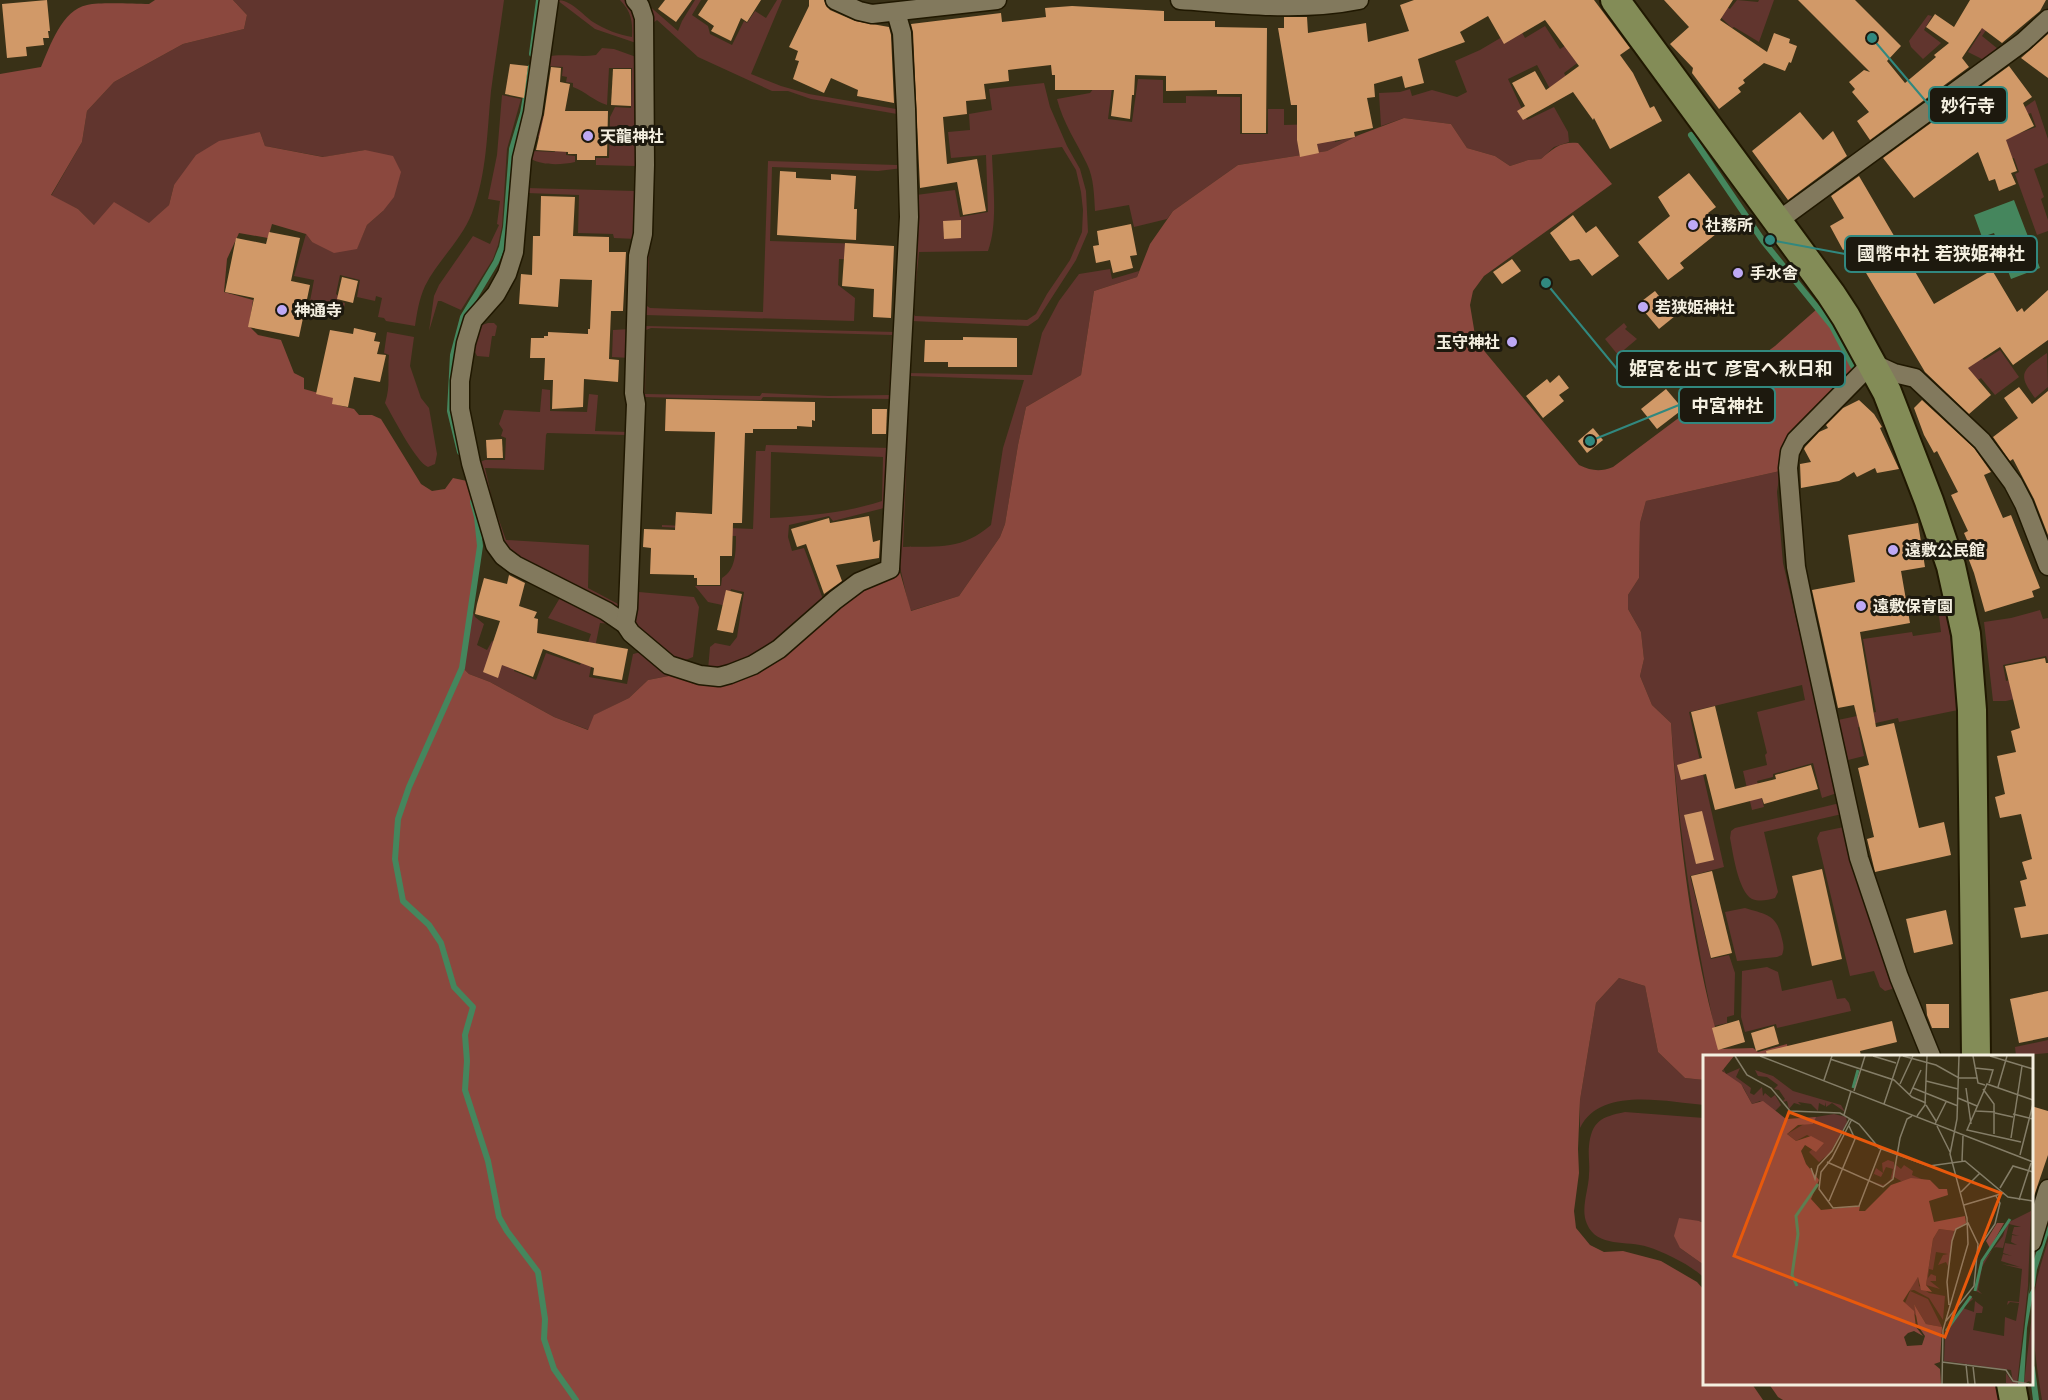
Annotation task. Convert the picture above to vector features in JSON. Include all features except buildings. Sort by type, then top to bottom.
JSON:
[{"type":"main road","points":[[1615,0],[1831,294],[1887,392],[1929,501],[1951,566],[1966,634],[1972,710],[1976,1055]]},
{"type":"main road","points":[[2011,1385],[2014,1400]]},
{"type":"street","points":[[549,0],[533,113],[522,158],[514,252],[507,274],[496,294],[473,320],[466,343],[460,409],[471,463],[495,545],[503,556],[514,565],[596,606],[625,624],[631,633],[669,665],[700,675],[718,677],[753,665],[779,649],[859,582],[890,568],[909,217],[902,33],[896,12]]},
{"type":"street","points":[[625,624],[628,608],[636,404],[634,393],[636,299],[638,256],[643,234],[645,165],[644,18],[635,0]]},
{"type":"street","points":[[835,0],[872,14],[997,0]]},
{"type":"street","points":[[1180,0],[1297,6],[1327,5],[1359,0]]},
{"type":"street","points":[[1778,221],[2023,42],[2048,19]]},
{"type":"street","points":[[1931,1055],[1899,977],[1859,858],[1796,567],[1788,468],[1790,452],[1804,432],[1872,363],[1894,373],[1915,378],[1988,447],[2013,483],[2024,504],[2048,566]]},
{"type":"street","points":[[2033,1236],[2048,1189]]},
{"type":"shaded area","points":[[155,0],[233,0],[247,15],[244,29],[183,44],[114,82],[87,111],[82,142],[51,195],[78,209],[94,225],[114,202],[149,223],[169,205],[174,185],[196,155],[219,141],[260,132],[265,146],[323,157],[365,150],[393,156],[401,172],[394,197],[367,225],[357,249],[334,253],[312,242],[306,234],[272,224],[268,238],[239,233],[227,259],[224,292],[253,300],[249,326],[258,335],[281,340],[294,373],[304,378],[304,389],[333,397],[334,404],[354,409],[359,415],[372,415],[381,419],[421,484],[432,491],[445,489],[453,478],[467,481],[478,516],[480,544],[462,667],[469,674],[490,682],[554,717],[588,730],[594,715],[629,698],[648,680],[684,673],[722,679],[863,584],[899,569],[911,611],[959,596],[1000,537],[1005,524],[1026,407],[1081,375],[1094,291],[1137,277],[1150,244],[1173,211],[1238,165],[1327,151],[1359,135],[1404,118],[1451,124],[1467,148],[1495,156],[1510,166],[1528,160],[1541,159],[1562,144],[1578,143],[1612,184],[1484,276],[1473,291],[1470,305],[1476,341],[1579,465],[1592,470],[1613,467],[1775,346],[1817,309],[1836,334],[1854,368],[1780,471],[1646,501],[1640,523],[1639,578],[1628,595],[1628,609],[1641,632],[1644,659],[1640,676],[1652,705],[1671,723],[1687,888],[1702,970],[1721,1049],[1753,1048],[1758,1052],[1787,1044],[1789,1055],[1703,1055],[1703,1080],[1685,1078],[1658,1052],[1645,986],[1619,978],[1596,1003],[1580,1100],[1579,1173],[1574,1211],[1576,1228],[1590,1245],[1604,1252],[1623,1251],[1661,1261],[1697,1282],[1703,1289],[1703,1385],[1753,1385],[1763,1400],[0,1400],[0,74],[41,67],[58,30],[78,8],[100,4],[149,4]]},
{"type":"shaded area","points":[[233,0],[504,0],[491,91],[484,168],[477,198],[462,233],[425,286],[415,326],[386,321],[378,317],[382,298],[376,296],[375,301],[357,297],[360,280],[340,275],[336,294],[339,296],[338,301],[345,303],[343,313],[316,307],[317,302],[310,301],[314,280],[294,276],[306,234],[312,242],[357,248],[367,225],[383,211],[365,150],[324,157],[265,146],[260,132],[174,185],[169,205],[149,224],[94,225],[78,209],[51,196],[82,142],[87,111],[114,82],[183,44],[244,29],[247,15]]},
{"type":"shaded area","points":[[557,0],[572,5],[602,27],[632,37],[630,17],[627,8],[620,0],[629,0],[636,8],[639,44],[595,29]]},
{"type":"shaded area","points":[[695,0],[701,0],[692,15],[708,26],[710,34],[732,45],[744,21],[747,23],[755,11],[766,18],[777,0],[782,0],[751,74],[809,94],[902,110],[903,168],[878,171],[772,167],[770,241],[865,244],[864,260],[839,259],[838,285],[855,298],[854,321],[645,315],[641,309],[647,4],[678,31]],"holes":[[[657,20],[698,57],[772,91],[788,91],[811,99],[897,114],[897,165],[768,161],[763,312],[650,308],[647,306],[653,23]]]},
{"type":"shaded area","points":[[1737,0],[1758,2],[1759,0],[1774,0],[1759,42],[1734,27],[1732,28],[1712,9],[1722,4],[1730,9]]},
{"type":"shaded area","points":[[1928,15],[1932,16],[1924,30],[1941,43],[1923,59],[1911,47],[1909,41]]},
{"type":"shaded area","points":[[1961,19],[1993,20],[1982,36],[1998,49],[1984,60],[1968,52],[1981,32]]},
{"type":"shaded area","points":[[1545,26],[1560,49],[1568,44],[1580,61],[1564,73],[1566,77],[1550,89],[1537,65],[1508,79],[1527,120],[1554,107],[1568,132],[1569,142],[1554,147],[1541,159],[1528,160],[1510,166],[1495,156],[1467,148],[1451,124],[1404,118],[1381,126],[1379,93],[1410,89],[1412,96],[1432,90],[1457,97],[1467,92],[1455,61],[1480,50],[1519,27],[1525,38]]},
{"type":"shaded area","points":[[602,48],[614,49],[639,58],[636,239],[614,238],[613,234],[578,233],[579,195],[527,193],[527,188],[635,191],[635,166],[596,165],[596,158],[609,158],[610,117],[615,107],[631,108],[632,68],[609,68],[607,105],[573,87],[573,83],[566,82],[567,77],[562,76],[563,67],[546,66],[547,57],[596,55]]},
{"type":"shaded area","points":[[1138,79],[1163,80],[1163,103],[1186,103],[1186,96],[1240,97],[1240,134],[1268,134],[1268,109],[1284,109],[1284,125],[1318,124],[1330,120],[1335,142],[1359,135],[1327,151],[1238,165],[1173,211],[1167,219],[1134,227],[1129,205],[1095,211],[1089,169],[1066,125],[1057,99],[1090,93],[1094,88],[1112,88],[1108,119],[1132,122]]},
{"type":"shaded area","points":[[1044,83],[1050,107],[1080,169],[1086,191],[1088,232],[1076,260],[1038,319],[1028,326],[911,321],[916,195],[955,190],[960,217],[988,212],[986,155],[951,158],[948,132],[970,130],[969,114],[992,110],[989,89]],"holes":[[[1062,147],[1076,170],[1083,210],[1082,232],[1070,260],[1036,314],[1027,320],[915,316],[913,313],[919,252],[988,251],[994,216],[992,155]]]},
{"type":"shaded area","points":[[502,95],[521,99],[507,149],[502,226],[498,245],[493,259],[461,310],[438,301],[429,331],[434,296],[439,285],[473,236],[490,244],[499,225],[497,224],[500,201],[488,199],[497,155]]},
{"type":"shaded area","points":[[2035,100],[2048,139],[2048,163],[2034,169],[2044,197],[2041,199],[2048,220],[2048,231],[2037,235],[2015,174],[2019,172],[2014,158],[2008,159],[2000,131],[2020,133],[2036,127],[2031,113],[2023,116],[2021,110]]},
{"type":"shaded area","points":[[538,115],[566,120],[566,155],[575,156],[575,162],[552,164],[529,158],[533,151],[555,152],[555,138],[537,137],[535,132]]},
{"type":"shaded area","points":[[2014,200],[2040,268],[2011,279],[1994,233],[1982,237],[1974,215]]},
{"type":"shaded area","points":[[1110,269],[1112,279],[1139,271],[1137,277],[1094,291],[1081,375],[1026,407],[1005,524],[1000,537],[959,596],[910,611],[897,554],[906,373],[1032,375],[1042,333],[1059,301],[1079,274]],"holes":[[[910,376],[1024,380],[1003,448],[991,525],[960,543],[903,547]]]},
{"type":"shaded area","points":[[494,323],[497,326],[495,336],[492,336],[489,357],[477,356],[473,348],[482,325]]},
{"type":"shaded area","points":[[1624,323],[1627,327],[1625,329],[1637,339],[1618,355],[1605,339]]},
{"type":"shaded area","points":[[645,326],[896,332],[892,399],[763,397],[761,400],[644,397],[639,393]],"holes":[[[651,328],[892,335],[889,395],[645,394],[646,330]]]},
{"type":"shaded area","points":[[631,329],[630,358],[612,357],[613,330]]},
{"type":"shaded area","points":[[387,332],[414,337],[410,366],[421,398],[429,408],[437,454],[435,464],[428,467],[417,457],[385,403],[389,355],[384,353]]},
{"type":"shaded area","points":[[1973,346],[1984,360],[2000,350],[2019,377],[1995,395],[1981,378],[1976,381],[1956,358]]},
{"type":"shaded area","points":[[2047,353],[2048,387],[2035,398],[2025,383],[2025,372]]},
{"type":"shaded area","points":[[542,389],[550,390],[550,411],[587,412],[589,394],[598,395],[595,431],[629,432],[624,598],[620,612],[556,581],[522,561],[502,542],[494,523],[477,463],[485,460],[505,460],[506,438],[501,436],[503,430],[499,424],[504,410],[540,412]],"holes":[[[547,433],[625,435],[621,597],[618,604],[588,588],[589,545],[506,540],[493,503],[485,468],[544,470]]]},
{"type":"shaded area","points":[[766,445],[891,448],[888,507],[833,521],[829,516],[789,525],[788,537],[792,551],[804,548],[824,602],[777,645],[728,670],[708,670],[710,647],[715,643],[730,646],[737,637],[744,592],[731,589],[727,606],[708,602],[695,586],[721,586],[722,578],[727,575],[733,565],[736,536],[697,535],[684,528],[662,527],[662,525],[753,529],[756,451],[765,451]],"holes":[[[771,452],[883,457],[882,501],[827,513],[770,518]]]},
{"type":"shaded area","points":[[1780,471],[1777,492],[1783,563],[1837,793],[1822,798],[1813,763],[1757,781],[1764,807],[1752,810],[1743,771],[1767,765],[1765,755],[1767,753],[1757,712],[1805,700],[1802,685],[1689,712],[1724,867],[1690,876],[1711,959],[1729,955],[1735,973],[1734,1015],[1727,1017],[1727,1023],[1714,1026],[1687,875],[1671,723],[1652,705],[1640,676],[1644,659],[1641,632],[1628,609],[1628,595],[1639,578],[1640,523],[1646,501]]},
{"type":"shaded area","points":[[636,554],[640,554],[639,592],[694,597],[699,607],[693,657],[683,661],[672,656],[632,622]]},
{"type":"shaded area","points":[[561,596],[612,624],[600,623],[589,677],[627,684],[633,654],[641,652],[684,673],[648,680],[629,698],[595,715],[589,730],[554,717],[490,682],[469,674],[462,667],[471,608],[475,617],[484,624],[477,645],[487,650],[492,641],[519,652],[514,671],[536,680],[546,653],[580,665],[591,634],[548,618]]},
{"type":"shaded area","points":[[2040,610],[2043,619],[2048,618],[2048,661],[2046,656],[2003,665],[2006,681],[2019,678],[2023,697],[1993,701],[1984,622]]},
{"type":"shaded area","points":[[1947,615],[1958,710],[1899,722],[1898,718],[1858,727],[1864,756],[1848,760],[1838,720],[1876,712],[1863,639],[1912,632],[1913,636],[1941,632],[1939,616]]},
{"type":"shaded area","points":[[1840,803],[1842,814],[1764,832],[1778,892],[1775,898],[1764,900],[1752,899],[1747,895],[1737,871],[1730,838],[1731,831],[1735,828]]},
{"type":"shaded area","points":[[1844,827],[1895,988],[1885,991],[1880,987],[1874,971],[1850,976],[1817,838],[1820,832]]},
{"type":"shaded area","points":[[1745,908],[1768,916],[1776,923],[1783,943],[1782,955],[1737,961],[1725,912]]},
{"type":"shaded area","points":[[1767,967],[1778,972],[1782,991],[1832,980],[1837,999],[1845,998],[1851,1011],[1777,1028],[1776,1024],[1745,1032],[1741,1017],[1742,971]]},
{"type":"shaded area","points":[[1619,978],[1645,986],[1658,1052],[1685,1078],[1703,1080],[1703,1105],[1654,1100],[1618,1101],[1603,1106],[1590,1115],[1580,1128],[1580,1100],[1596,1003]]},
{"type":"shaded area","points":[[2048,1040],[2048,1053],[2016,1055],[2015,1047]]},
{"type":"shaded area","points":[[1625,1112],[1703,1118],[1703,1223],[1699,1221],[1680,1248],[1703,1264],[1703,1277],[1686,1264],[1655,1249],[1613,1242],[1598,1237],[1587,1224],[1584,1212],[1589,1180],[1590,1138],[1595,1126],[1610,1116]]},
{"type":"shaded area","points":[[1679,1218],[1703,1223],[1703,1264],[1680,1248],[1674,1236]]},
{"type":"shaded area","points":[[2048,1241],[2048,1400],[2042,1400],[2035,1350],[2033,1313],[2037,1278]]},
{"type":"shaded area","points":[[1770,1385],[2003,1385],[2007,1400],[1783,1400]]},
{"type":"waterway","points":[[532,54],[539,0]]},
{"type":"waterway","points":[[460,452],[450,411],[453,355],[463,317],[496,262],[502,247],[506,227],[512,149],[523,113],[531,67]]},
{"type":"waterway","points":[[1691,135],[1763,241],[1832,326],[1853,366]]},
{"type":"waterway","points":[[473,502],[480,546],[462,668],[409,787],[398,819],[395,859],[403,901],[429,925],[441,943],[454,987],[473,1007],[465,1035],[467,1061],[465,1090],[488,1161],[499,1217],[538,1272],[545,1319],[544,1339],[554,1369],[576,1400]]},
{"type":"waterway","points":[[2033,1277],[2048,1225]]},
{"type":"waterway","points":[[2033,1376],[2036,1400]]},
{"type":"place","name":"妙行寺","points":[[1872,38]]},
{"type":"place","name":"天龍神社","points":[[588,136]]},
{"type":"place","name":"社務所","points":[[1693,225]]},
{"type":"place","name":"國幣中社 若狭姫神社","points":[[1770,240]]},
{"type":"place","name":"手水舎","points":[[1738,273]]},
{"type":"place","name":"姫宮を出て 彦宮へ秋日和","points":[[1546,283]]},
{"type":"place","name":"若狭姫神社","points":[[1643,307]]},
{"type":"place","name":"神通寺","points":[[282,310]]},
{"type":"place","name":"玉守神社","points":[[1512,342]]},
{"type":"place","name":"中宮神社","points":[[1590,441]]},
{"type":"place","name":"遠敷公民館","points":[[1893,550]]},
{"type":"place","name":"遠敷保育園","points":[[1861,606]]}]
